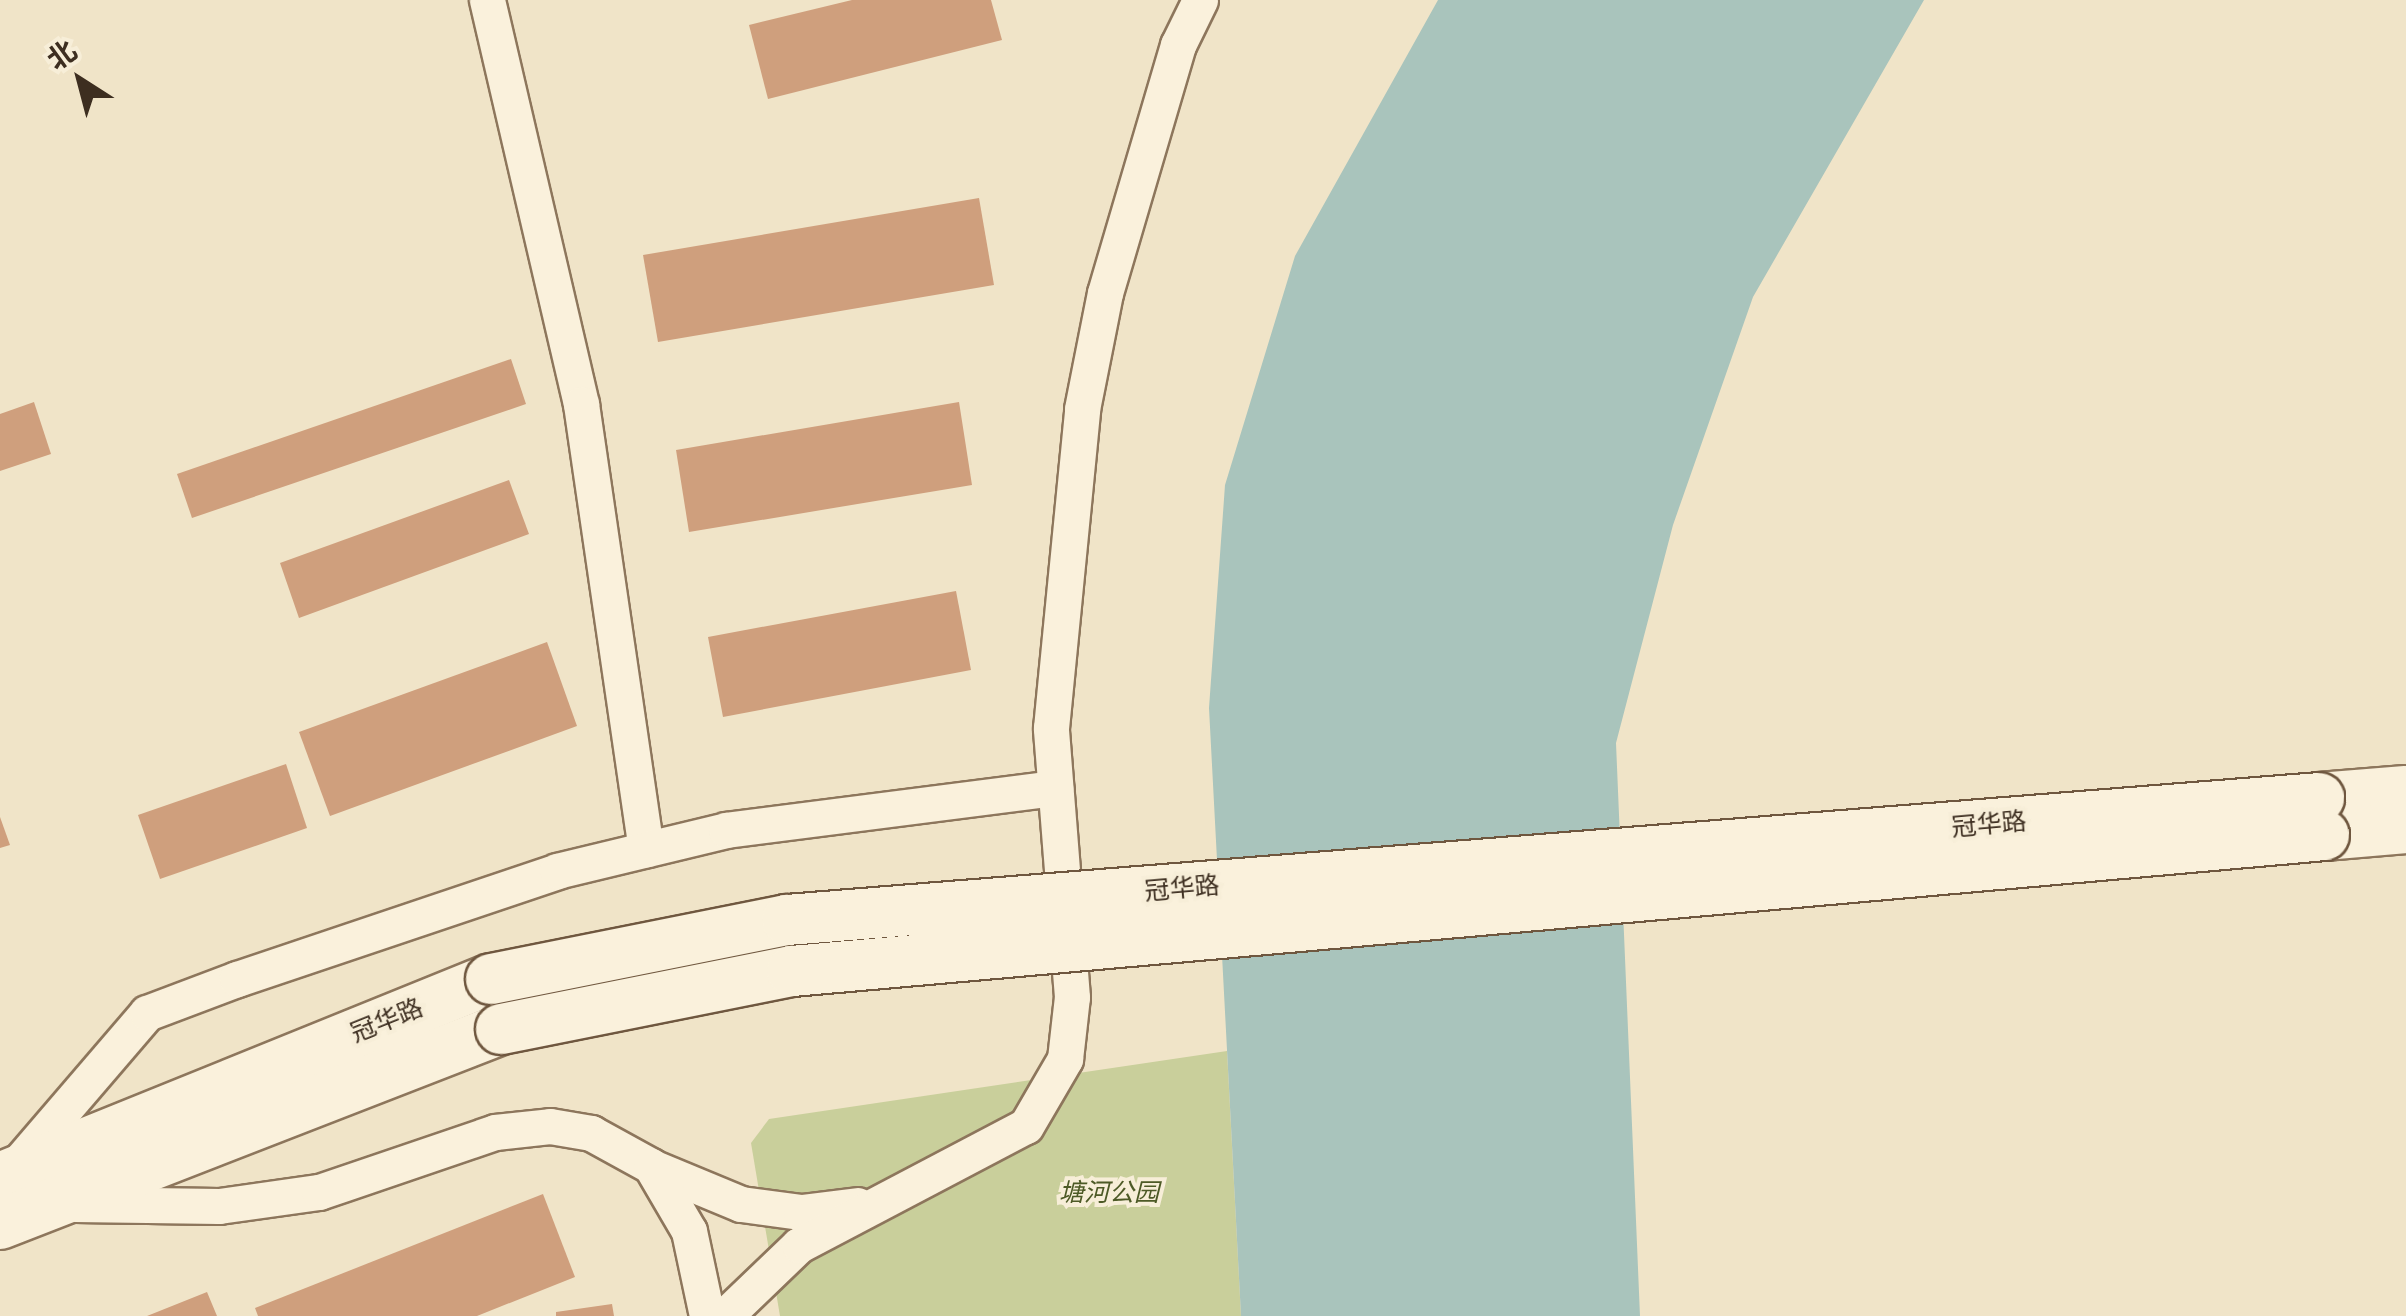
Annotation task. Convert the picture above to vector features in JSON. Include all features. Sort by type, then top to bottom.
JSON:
[{"type":"main road","name":"冠华路","points":[[0,1224],[502,1030],[792,971],[2322,817],[2406,791]]},
{"type":"main road","name":"冠华路","points":[[4,1176],[490,979],[787,920],[2322,817],[2406,828]]},
{"type":"street","points":[[487,0],[581,404],[646,849]]},
{"type":"street","points":[[725,1316],[800,1245],[874,1203],[990,1152],[1052,1092],[1072,997],[1052,728],[1082,410],[1105,293],[1178,45],[1200,0]]},
{"type":"street","points":[[4,1176],[147,1013],[386,926],[646,849],[726,830],[1055,788]]},
{"type":"street","points":[[53,1203],[220,1206],[320,1192],[495,1132],[550,1126],[590,1134],[651,1166],[741,1204],[801,1212],[874,1203]]},
{"type":"street","points":[[651,1166],[689,1231],[707,1316]]},
{"type":"green space","name":"塘河公园","points":[[1227,1051],[1241,1316],[780,1316],[751,1143],[769,1119]]},
{"type":"water","points":[[1438,0],[1924,0],[1753,297],[1673,525],[1616,743],[1640,1316],[1241,1316],[1209,708],[1225,485],[1295,256]]},
{"type":"building","points":[[852,0],[991,0],[1002,40],[768,99],[749,25]]},
{"type":"building","points":[[979,198],[994,285],[658,342],[643,255]]},
{"type":"building","points":[[511,359],[526,404],[192,518],[177,474]]},
{"type":"building","points":[[34,402],[51,454],[0,471],[0,414]]},
{"type":"building","points":[[959,402],[972,485],[689,532],[676,450]]},
{"type":"building","points":[[509,480],[529,534],[299,618],[280,563]]},
{"type":"building","points":[[956,591],[971,670],[723,717],[708,637]]},
{"type":"building","points":[[547,642],[577,726],[330,816],[299,732]]},
{"type":"building","points":[[286,764],[307,828],[160,879],[138,815]]},
{"type":"building","points":[[0,817],[10,845],[0,848]]},
{"type":"building","points":[[543,1194],[575,1277],[477,1316],[258,1316],[255,1308]]},
{"type":"building","points":[[207,1292],[217,1316],[147,1316]]},
{"type":"building","points":[[612,1304],[614,1316],[556,1316],[556,1312]]}]
